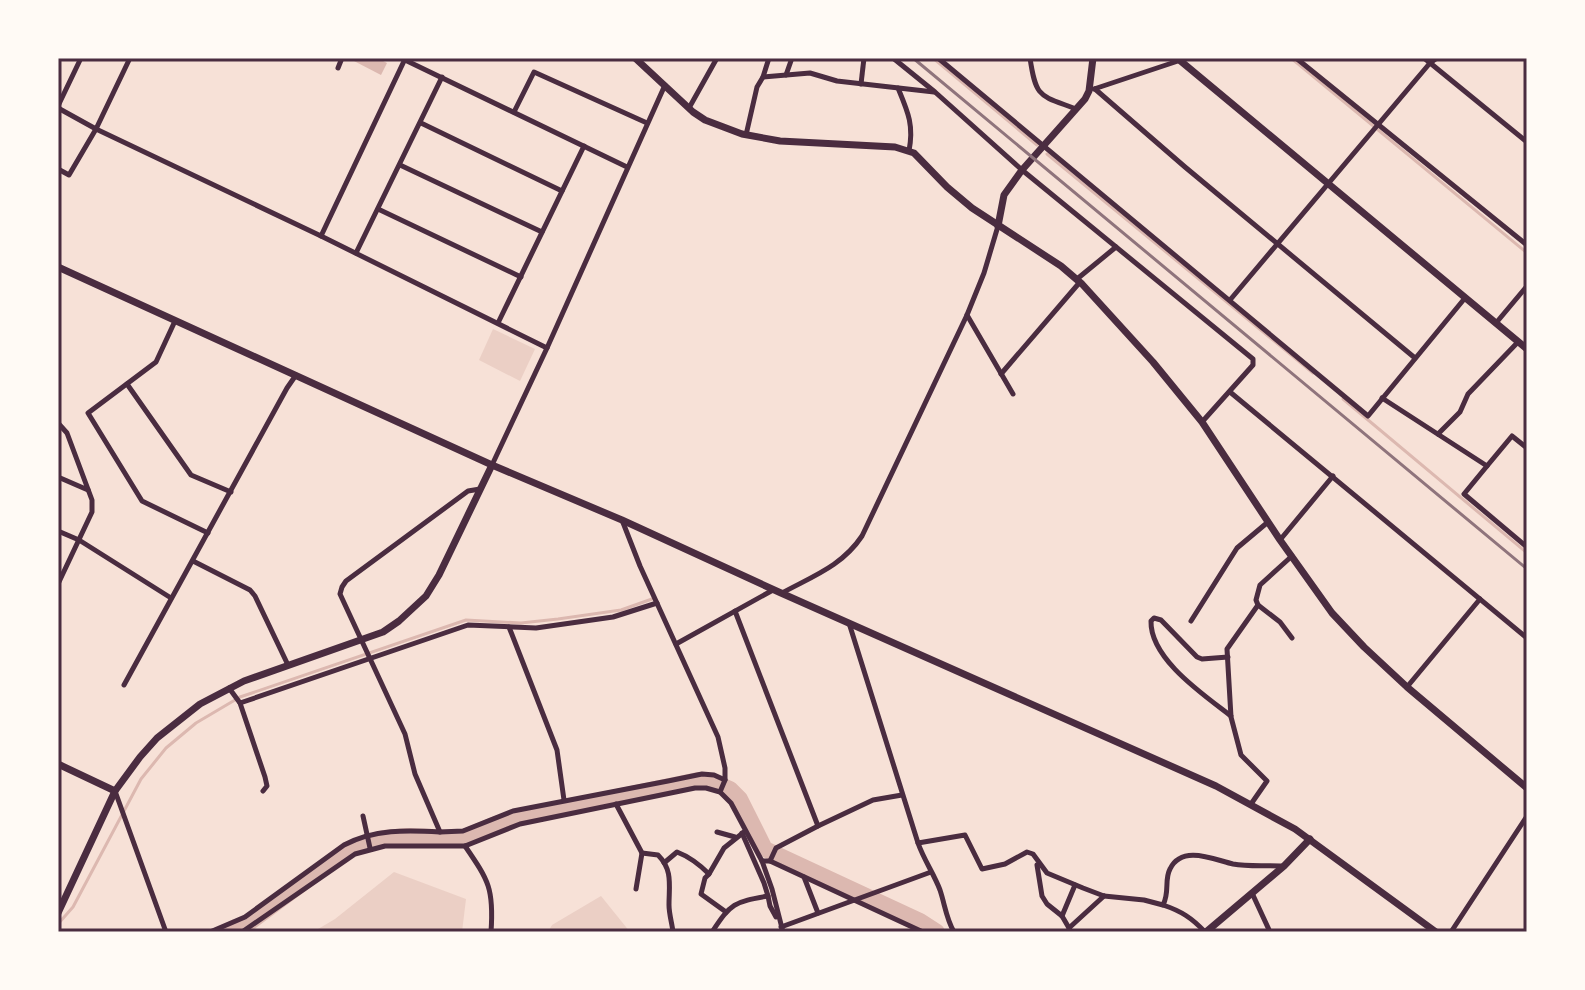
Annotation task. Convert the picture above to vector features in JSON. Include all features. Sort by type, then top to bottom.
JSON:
[{"type":"main road","points":[[635,58],[705,120],[746,135],[780,141],[895,147],[909,151],[955,194],[1061,266],[1153,362],[1202,422],[1332,613],[1407,687],[1527,788]]},
{"type":"main road","points":[[998,226],[1004,195],[1092,90],[1093,58]]},
{"type":"main road","points":[[1182,59],[1527,349]]},
{"type":"main road","points":[[58,267],[492,465],[1153,757],[1251,804],[1310,839],[1436,932]]},
{"type":"main road","points":[[58,911],[115,791],[157,738],[200,704],[229,688],[383,632],[399,621],[426,596],[439,575],[492,465]]},
{"type":"main road","points":[[58,764],[115,791]]},
{"type":"main road","points":[[1205,932],[1284,866],[1310,839]]},
{"type":"street","points":[[81,58],[58,107],[96,129],[547,348]]},
{"type":"street","points":[[58,169],[69,175],[96,129],[130,58]]},
{"type":"street","points":[[338,68],[342,58]]},
{"type":"street","points":[[689,108],[717,58]]},
{"type":"street","points":[[746,135],[757,87],[769,58]]},
{"type":"street","points":[[786,75],[792,58]]},
{"type":"street","points":[[861,84],[864,58]]},
{"type":"street","points":[[893,58],[1022,170],[1253,359],[1253,365],[1202,422]]},
{"type":"street","points":[[938,58],[1368,416],[1465,298]]},
{"type":"street","points":[[1030,58],[1038,91],[1044,97],[1076,109]]},
{"type":"street","points":[[1296,58],[1527,245]]},
{"type":"street","points":[[1424,58],[1527,142]]},
{"type":"street","points":[[1230,300],[1437,58]]},
{"type":"street","points":[[321,236],[406,59],[627,167]]},
{"type":"street","points":[[1092,90],[1182,59]]},
{"type":"street","points":[[514,112],[534,72],[647,123]]},
{"type":"street","points":[[763,77],[810,73],[837,81],[935,92]]},
{"type":"street","points":[[356,253],[442,77]]},
{"type":"street","points":[[492,465],[665,85]]},
{"type":"street","points":[[898,88],[911,122],[909,151]]},
{"type":"street","points":[[1092,90],[1415,358]]},
{"type":"street","points":[[421,123],[562,191]]},
{"type":"street","points":[[498,323],[584,146]]},
{"type":"street","points":[[400,165],[542,232]]},
{"type":"street","points":[[378,209],[521,277]]},
{"type":"street","points":[[676,644],[735,611],[840,561],[852,551],[967,315],[998,226]]},
{"type":"street","points":[[1001,374],[1078,281],[1117,247]]},
{"type":"street","points":[[1496,323],[1527,286]]},
{"type":"street","points":[[967,315],[1013,394]]},
{"type":"street","points":[[176,320],[156,362],[88,413],[142,501],[208,533]]},
{"type":"street","points":[[1438,434],[1460,412],[1468,394],[1518,341]]},
{"type":"street","points":[[124,685],[296,374]]},
{"type":"street","points":[[127,384],[191,475],[231,492]]},
{"type":"street","points":[[1230,392],[1527,638]]},
{"type":"street","points":[[1382,398],[1487,466]]},
{"type":"street","points":[[58,423],[67,433],[92,500],[92,512],[58,584]]},
{"type":"street","points":[[1527,448],[1512,436],[1464,494],[1527,547]]},
{"type":"street","points":[[1280,540],[1333,476]]},
{"type":"street","points":[[58,477],[89,490]]},
{"type":"street","points":[[440,832],[415,774],[405,734],[340,594],[346,581],[468,491],[480,489]]},
{"type":"street","points":[[622,520],[718,737],[725,768],[725,780],[720,792]]},
{"type":"street","points":[[1191,621],[1237,548],[1268,522]]},
{"type":"street","points":[[58,531],[79,540],[171,598]]},
{"type":"street","points":[[1292,556],[1260,585],[1256,600],[1292,638]]},
{"type":"street","points":[[193,561],[250,590],[288,665]]},
{"type":"street","points":[[1407,687],[1480,599]]},
{"type":"street","points":[[240,703],[468,625],[536,628],[613,617],[657,603]]},
{"type":"street","points":[[1251,804],[1267,781],[1241,755],[1231,717],[1227,649],[1258,605]]},
{"type":"street","points":[[735,611],[818,826]]},
{"type":"street","points":[[1228,657],[1197,657],[1161,620],[1154,618],[1151,621],[1152,634],[1162,654],[1181,675],[1231,717]]},
{"type":"street","points":[[849,623],[918,843],[940,888],[948,922],[954,932]]},
{"type":"street","points":[[509,627],[557,750],[564,800]]},
{"type":"street","points":[[229,688],[240,703],[265,777],[267,786],[263,791]]},
{"type":"street","points":[[210,932],[245,917],[357,838],[398,831],[463,831],[513,811],[564,800],[702,774],[725,780]]},
{"type":"street","points":[[242,932],[351,856],[370,848],[466,846],[520,824],[695,788],[720,792],[731,803],[770,906],[779,918]]},
{"type":"street","points":[[115,791],[166,932]]},
{"type":"street","points":[[770,861],[776,848],[818,826],[873,800],[902,795]]},
{"type":"street","points":[[588,796],[591,809]]},
{"type":"street","points":[[616,804],[642,853],[636,889]]},
{"type":"street","points":[[363,816],[370,848]]},
{"type":"street","points":[[1451,932],[1527,816]]},
{"type":"street","points":[[398,831],[399,845]]},
{"type":"street","points":[[463,831],[466,846],[490,888],[493,903],[491,932]]},
{"type":"street","points":[[717,832],[736,838]]},
{"type":"street","points":[[726,912],[701,894],[705,878],[724,848],[744,832]]},
{"type":"street","points":[[744,832],[762,861],[782,929],[931,872]]},
{"type":"street","points":[[918,843],[965,835],[982,869],[1005,864],[1027,852],[1033,854],[1047,873],[1104,896],[1144,900],[1179,910],[1205,932]]},
{"type":"street","points":[[344,845],[351,856]]},
{"type":"street","points":[[664,863],[677,852],[688,856],[709,874]]},
{"type":"street","points":[[642,853],[658,855],[668,869],[673,932]]},
{"type":"street","points":[[1163,905],[1168,891],[1170,866],[1185,857],[1200,855],[1234,864],[1284,866]]},
{"type":"street","points":[[1035,858],[1042,896],[1062,916],[1070,930],[1104,896]]},
{"type":"street","points":[[762,861],[770,861],[923,932]]},
{"type":"street","points":[[804,876],[818,913]]},
{"type":"street","points":[[1062,916],[1075,885]]},
{"type":"street","points":[[1252,893],[1270,932]]},
{"type":"street","points":[[712,932],[731,906],[743,900],[768,896]]},
{"type":"shaded area","points":[[356,58],[377,58],[387,63],[381,75],[354,61]]},
{"type":"shaded area","points":[[493,329],[535,349],[520,381],[479,360]]},
{"type":"shaded area","points":[[394,872],[466,899],[462,932],[313,932],[335,919]]},
{"type":"shaded area","points":[[601,896],[630,932],[548,932],[552,925]]},
{"type":"waterway","points":[[933,58],[1037,145]]},
{"type":"waterway","points":[[1291,58],[1527,253]]},
{"type":"waterway","points":[[1047,154],[1313,373]]},
{"type":"waterway","points":[[1343,399],[1527,553]]},
{"type":"waterway","points":[[58,924],[73,907],[141,779],[166,748],[196,723],[240,697],[466,620],[521,623],[558,619],[621,610],[652,599]]},
{"type":"waterway","points":[[228,932],[249,923],[342,854],[361,844],[407,836],[457,838],[515,818],[698,780],[714,782],[730,789],[740,799],[765,849],[920,921],[937,932]]},
{"type":"railway","points":[[913,58],[1527,569]]}]
